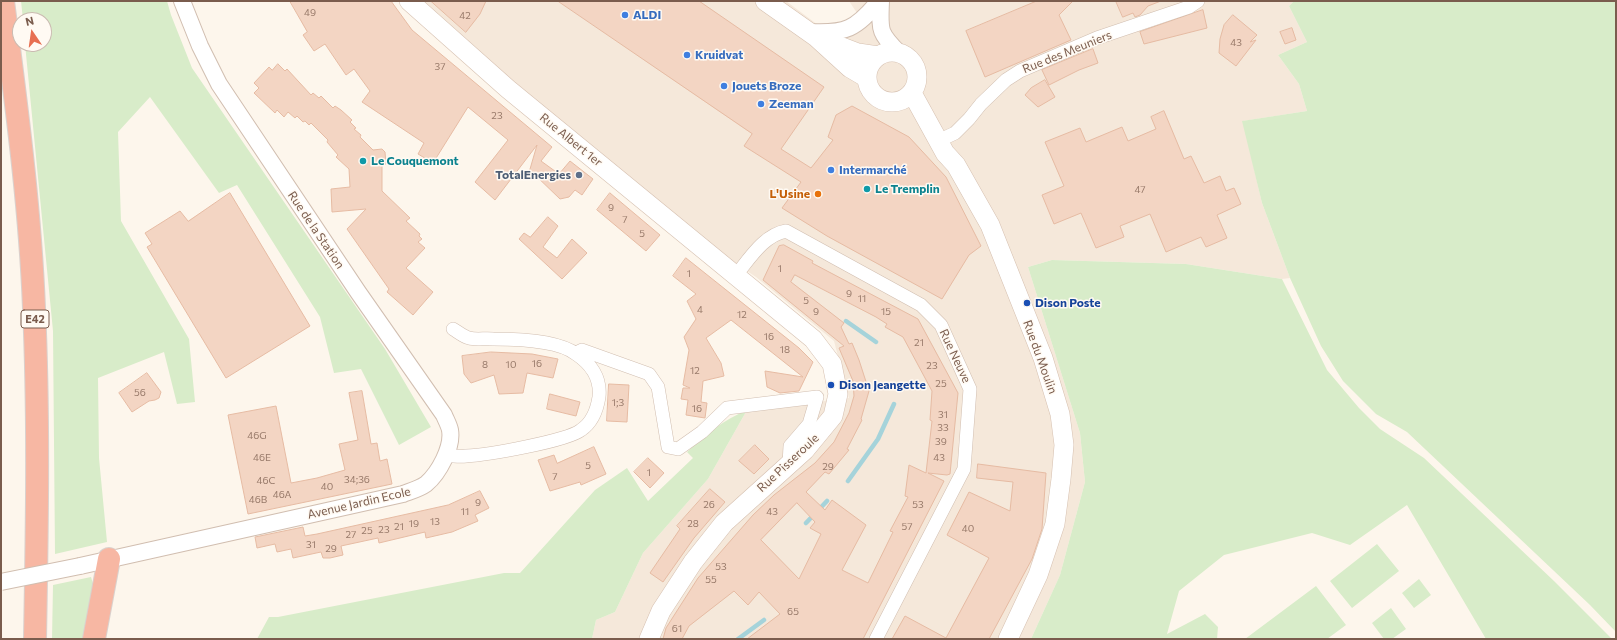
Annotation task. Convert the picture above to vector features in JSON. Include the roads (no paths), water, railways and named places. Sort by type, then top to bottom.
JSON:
[{"type":"highway","name":"E42","points":[[4,1],[23,156],[34,307],[39,459],[35,639]]},
{"type":"highway","points":[[94,639],[109,559]]},
{"type":"main road","name":"Rue Albert 1er","points":[[409,1],[508,89],[736,275]]},
{"type":"main road","points":[[765,1],[813,34],[850,68],[867,78]]},
{"type":"main road","points":[[813,34],[858,53],[878,56],[892,52],[899,53],[911,60],[917,73],[915,87],[912,93],[897,102],[880,100],[873,94],[868,87],[868,70],[872,62],[878,56]]},
{"type":"main road","name":"Rue du Moulin","points":[[912,93],[947,137],[945,153],[956,165],[990,225],[1043,358],[1060,414],[1064,445],[1055,524],[1038,575],[1008,639]]},
{"type":"main road","name":"Rue Pisseroule","points":[[649,639],[661,611],[693,562],[715,534],[730,517],[789,464],[823,430],[833,416],[838,394],[832,364],[813,339],[736,275]]},
{"type":"street","name":"Rue de la Station","points":[[182,1],[200,46],[219,84],[358,292],[444,415],[450,431],[445,455]]},
{"type":"street","points":[[813,34],[840,31],[855,26],[880,1]]},
{"type":"street","points":[[880,1],[882,32],[884,38],[899,53]]},
{"type":"street","name":"Rue des Meuniers","points":[[947,137],[969,119],[981,104],[1006,80],[1020,71],[1097,38],[1189,8],[1198,1]]},
{"type":"street","name":"Rue Neuve","points":[[736,275],[764,242],[777,233],[786,231],[793,234],[920,305],[941,325],[970,389],[964,469],[876,639]]},
{"type":"street","points":[[445,455],[466,456],[540,443],[581,431],[593,419],[598,405],[599,391],[598,380],[592,368],[576,353],[552,344],[469,338],[453,329]]},
{"type":"street","points":[[576,353],[582,350],[649,374],[658,387],[668,447],[678,449],[702,432],[727,408],[817,398],[809,424],[790,446],[789,464]]},
{"type":"street","name":"Avenue Jardin Ecole","points":[[1,582],[80,566],[403,494],[425,484],[434,476],[445,455]]},
{"type":"waterway","points":[[846,321],[876,342]]},
{"type":"waterway","points":[[848,481],[878,439],[894,404]]},
{"type":"waterway","points":[[806,523],[827,501]]},
{"type":"waterway","points":[[738,639],[764,620]]},
{"type":"place","name":"ALDI","points":[[625,15]]},
{"type":"place","name":"Kruidvat","points":[[687,55]]},
{"type":"place","name":"Jouets Broze","points":[[724,86]]},
{"type":"place","name":"Zeeman","points":[[761,104]]},
{"type":"place","name":"Le Couquemont","points":[[363,161]]},
{"type":"place","name":"Intermarché","points":[[831,170]]},
{"type":"place","name":"TotalEnergies","points":[[579,175]]},
{"type":"place","name":"Le Tremplin","points":[[867,189]]},
{"type":"place","name":"L'Usine","points":[[818,194]]},
{"type":"place","name":"Dison Poste","points":[[1027,303]]},
{"type":"place","name":"Dison Jeangette","points":[[831,385]]}]
